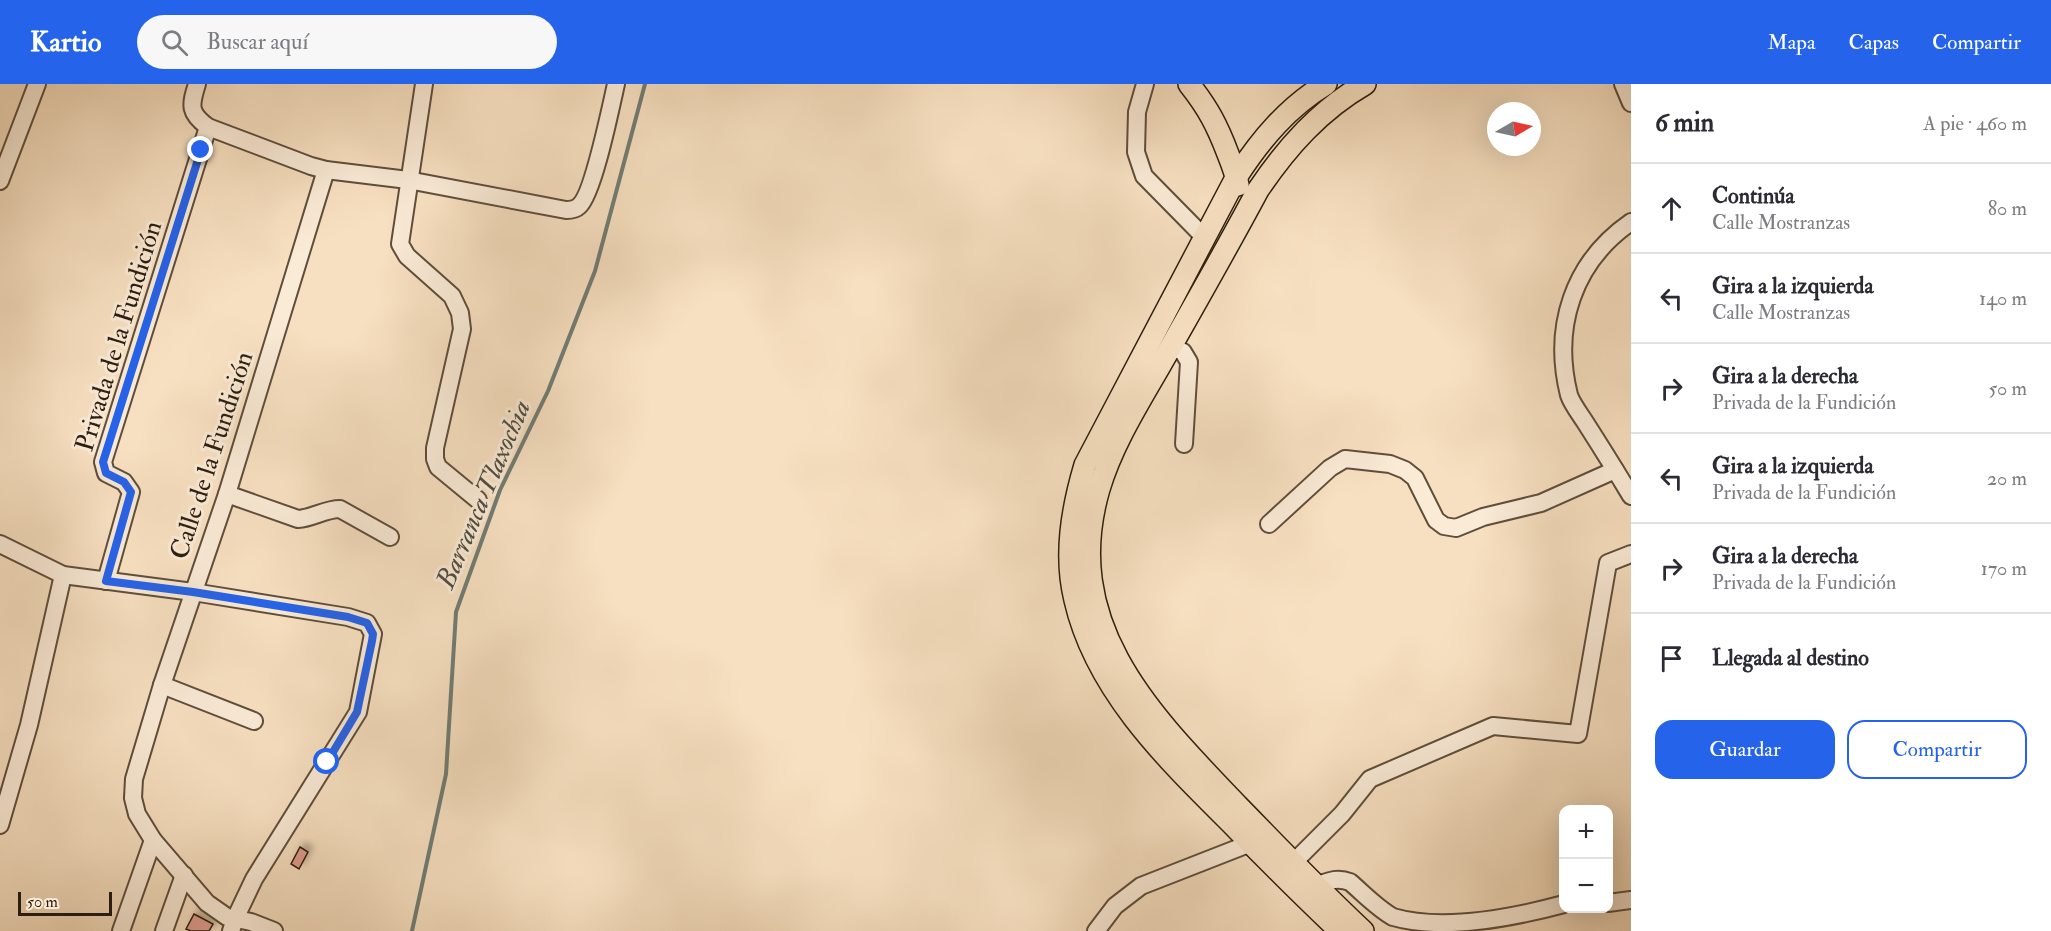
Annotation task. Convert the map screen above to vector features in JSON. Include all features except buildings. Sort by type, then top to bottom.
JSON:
[{"type":"main road","points":[[1190,84],[1207,106],[1219,128],[1237,176],[1242,220]]},
{"type":"main road","points":[[1326,84],[1284,116],[1259,143],[1237,176],[1204,237],[1085,465],[1074,510],[1070,574],[1075,600],[1089,644],[1122,702],[1171,761],[1340,931]]},
{"type":"main road","points":[[1363,931],[1293,863],[1186,751],[1142,699],[1115,655],[1101,623],[1092,593],[1089,544],[1098,489],[1119,440],[1274,166],[1315,119],[1365,84]]},
{"type":"street","points":[[0,181],[3,164],[37,84]]},
{"type":"street","points":[[197,84],[191,101],[192,108],[198,120],[208,127],[326,170],[408,180],[566,210],[573,210],[581,205],[597,166],[616,84]]},
{"type":"street","points":[[424,84],[400,244],[407,256],[452,296],[460,313],[462,329],[435,448],[435,459],[438,467],[478,500]]},
{"type":"street","points":[[1145,84],[1137,112],[1136,152],[1144,176],[1204,237]]},
{"type":"street","points":[[1623,84],[1631,103]]},
{"type":"street","name":"Privada de la Fundición","points":[[106,581],[131,492],[124,482],[106,473],[103,462],[208,127]]},
{"type":"street","name":"Calle de la Fundición","points":[[274,931],[233,925],[207,903],[153,840],[137,814],[133,798],[134,779],[162,685],[227,494],[326,170]]},
{"type":"street","points":[[1631,222],[1622,228],[1587,264],[1569,301],[1563,348],[1570,397],[1631,496]]},
{"type":"street","points":[[1171,346],[1184,352],[1190,362],[1184,444]]},
{"type":"street","points":[[1269,524],[1330,468],[1345,459],[1390,464],[1405,470],[1415,478],[1436,520],[1444,526],[1456,528],[1482,517],[1530,507],[1615,470]]},
{"type":"street","points":[[227,494],[298,519],[310,518],[331,509],[340,509],[390,537]]},
{"type":"street","points":[[0,544],[63,575],[193,592],[348,617],[367,623],[373,634],[357,712],[254,879],[233,925]]},
{"type":"street","points":[[1293,863],[1342,814],[1370,779],[1493,726],[1578,734],[1608,563],[1631,554]]},
{"type":"street","points":[[0,825],[29,725],[63,575]]},
{"type":"street","points":[[162,685],[254,721]]},
{"type":"street","points":[[121,931],[153,840]]},
{"type":"street","points":[[1096,931],[1115,906],[1142,886],[1251,843]]},
{"type":"street","points":[[164,931],[184,876]]},
{"type":"street","points":[[1316,886],[1334,879],[1342,879],[1350,882],[1393,918],[1424,929],[1436,930],[1474,928],[1559,905]]},
{"type":"street","points":[[1613,902],[1631,900]]},
{"type":"waterway","name":"Barranca Tlaxochia","points":[[412,931],[446,774],[456,612],[500,490],[548,391],[595,271],[645,84]]},
{"type":"route","points":[[201,150],[103,462],[106,473],[124,482],[131,492],[106,581],[193,592],[348,617],[367,623],[373,634],[360,704],[327,762]]}]
